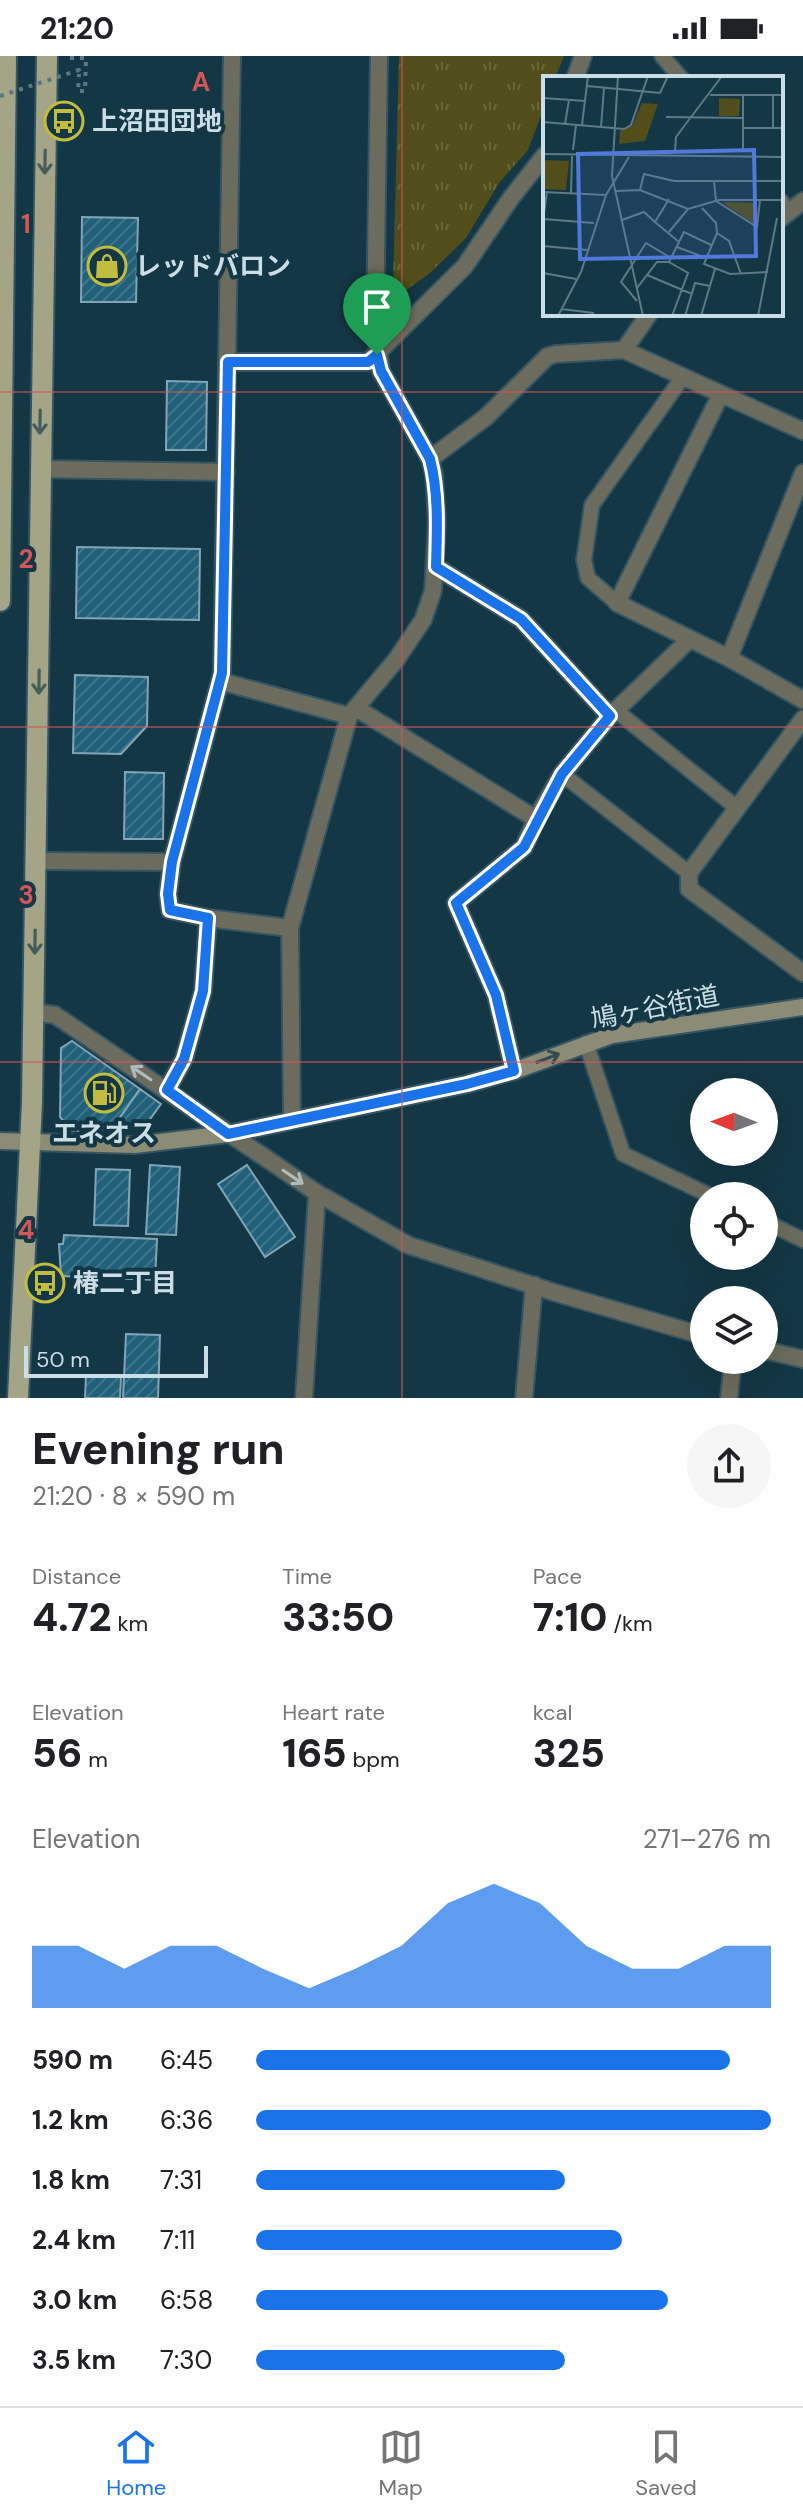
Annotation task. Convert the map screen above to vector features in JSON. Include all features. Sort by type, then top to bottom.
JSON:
[{"type":"main road","points":[[0,601],[6,56]]},
{"type":"main road","points":[[18,1398],[31,1143],[39,469],[57,57]]},
{"type":"main road","name":"鳩ヶ谷街道","points":[[0,1141],[134,1145],[228,1134],[467,1084],[514,1071],[586,1043],[645,1028],[803,1007]]},
{"type":"street","points":[[232,56],[220,681],[172,862],[168,894],[170,910],[290,928]]},
{"type":"street","points":[[292,1119],[290,928],[353,712],[396,660],[423,620],[433,591],[436,567],[437,522],[430,459],[381,371],[377,355],[379,56]]},
{"type":"street","points":[[576,76],[583,56]]},
{"type":"street","points":[[228,362],[368,362],[465,266],[543,158]]},
{"type":"street","points":[[783,210],[803,201]]},
{"type":"street","points":[[624,350],[648,316]]},
{"type":"street","points":[[430,459],[486,417],[548,356],[556,354],[624,350],[803,431]]},
{"type":"street","points":[[720,396],[617,603],[729,658],[803,700]]},
{"type":"street","points":[[39,469],[226,472]]},
{"type":"street","points":[[729,658],[803,473]]},
{"type":"street","points":[[436,567],[521,619],[612,713]]},
{"type":"street","points":[[514,1071],[496,995],[456,903],[524,847],[562,774],[612,713],[690,639]]},
{"type":"street","points":[[220,681],[353,712],[536,819]]},
{"type":"street","points":[[803,719],[689,873],[689,889],[803,973]]},
{"type":"street","points":[[36,861],[172,862]]},
{"type":"street","points":[[167,1090],[184,1059],[203,991],[208,918]]},
{"type":"street","points":[[33,1012],[55,1015],[317,1193],[408,1245],[690,1332]]},
{"type":"street","points":[[304,1398],[317,1193]]},
{"type":"street","points":[[524,1398],[534,1285]]},
{"type":"street","points":[[778,1353],[803,1359]]},
{"type":"street","points":[[729,1398],[732,1374]]},
{"type":"lane","points":[[662,56],[679,76]]},
{"type":"lane","points":[[617,603],[588,578],[584,560],[592,505],[682,378]]},
{"type":"lane","points":[[612,713],[737,808]]},
{"type":"lane","points":[[562,774],[689,873]]},
{"type":"lane","points":[[586,1043],[623,1154],[690,1186]]},
{"type":"lane","points":[[778,1228],[803,1240]]},
{"type":"path","points":[[0,96],[79,70],[78,91],[85,91],[86,58],[57,57]]},
{"type":"green space","points":[[399,56],[564,56],[556,76],[543,76],[543,110],[528,150],[499,183],[466,238],[430,273],[405,291],[393,285]]},
{"type":"building","points":[[82,217],[138,218],[136,302],[81,302]]},
{"type":"building","points":[[167,381],[207,382],[206,450],[166,450]]},
{"type":"building","points":[[77,547],[200,549],[199,620],[76,618]]},
{"type":"building","points":[[75,675],[148,677],[147,726],[121,754],[73,753]]},
{"type":"building","points":[[125,772],[164,773],[163,839],[124,839]]},
{"type":"building","points":[[72,1041],[140,1089],[112,1129],[72,1131],[60,1117],[61,1048]]},
{"type":"building","points":[[140,1089],[161,1104],[145,1126],[112,1129]]},
{"type":"building","points":[[150,1165],[180,1167],[176,1235],[146,1234]]},
{"type":"building","points":[[247,1165],[295,1237],[265,1257],[218,1184]]},
{"type":"building","points":[[96,1169],[130,1170],[128,1226],[94,1225]]},
{"type":"building","points":[[64,1235],[157,1239],[155,1280],[61,1276],[59,1244],[63,1244]]},
{"type":"building","points":[[126,1334],[160,1335],[158,1398],[123,1398]]},
{"type":"building","points":[[86,1375],[121,1376],[120,1398],[85,1398]]},
{"type":"place","name":"上沼田団地","points":[[64,121]]},
{"type":"place","name":"レッドバロン","points":[[107,266]]},
{"type":"place","name":"エネオス","points":[[104,1093]]},
{"type":"place","name":"椿二丁目","points":[[45,1283]]},
{"type":"route","points":[[377,355],[381,371],[430,459],[437,522],[436,567],[521,619],[610,716],[562,774],[524,847],[456,903],[496,995],[514,1071],[467,1084],[228,1134],[167,1090],[184,1059],[203,991],[208,918],[170,910],[168,894],[172,862],[222,673],[228,362],[368,362],[377,355]]}]
